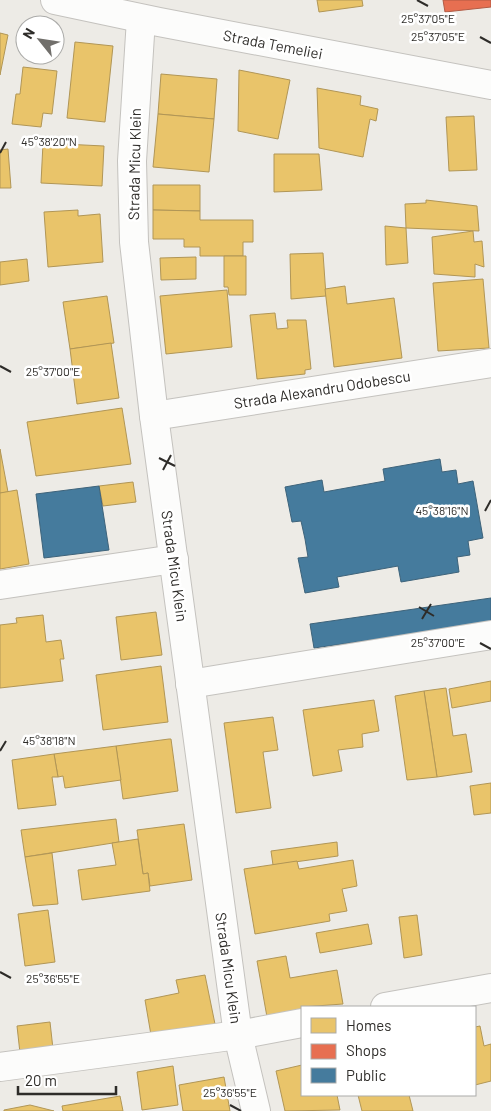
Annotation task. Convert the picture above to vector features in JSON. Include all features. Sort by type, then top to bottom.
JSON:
[{"type":"street","name":"Strada Temeliei","points":[[55,0],[491,85]]},
{"type":"street","name":"Strada Micu Klein","points":[[141,18],[132,161],[134,242],[154,416],[238,1035],[256,1111]]},
{"type":"street","name":"Strada Alexandru Odobescu","points":[[154,416],[491,363]]},
{"type":"street","points":[[0,585],[174,559]]},
{"type":"street","points":[[190,684],[491,635]]},
{"type":"street","points":[[391,1006],[491,988]]},
{"type":"street","points":[[0,1067],[238,1035],[301,1022]]},
{"type":"building: Homes","points":[[317,0],[362,0],[363,6],[319,12]]},
{"type":"building: Homes","points":[[0,33],[8,35],[0,75]]},
{"type":"building: Homes","points":[[75,42],[113,46],[105,122],[67,118]]},
{"type":"building: Homes","points":[[23,67],[57,71],[52,114],[43,113],[41,127],[12,124],[16,94],[20,94]]},
{"type":"building: Homes","points":[[239,70],[290,80],[278,139],[238,131]]},
{"type":"building: Homes","points":[[161,74],[217,79],[214,119],[158,114]]},
{"type":"building: Homes","points":[[317,88],[361,96],[360,105],[378,109],[376,121],[370,119],[363,157],[319,148]]},
{"type":"building: Homes","points":[[158,114],[214,119],[209,172],[153,167]]},
{"type":"building: Homes","points":[[474,116],[477,170],[449,171],[446,117]]},
{"type":"building: Homes","points":[[43,143],[104,146],[102,186],[41,183]]},
{"type":"building: Homes","points":[[8,149],[11,188],[0,188],[0,150]]},
{"type":"building: Homes","points":[[274,154],[319,154],[322,190],[274,192]]},
{"type":"building: Homes","points":[[153,185],[200,185],[200,211],[153,210]]},
{"type":"building: Homes","points":[[426,200],[477,206],[479,231],[406,228],[405,204],[426,203]]},
{"type":"building: Homes","points":[[78,210],[78,216],[100,214],[103,262],[48,267],[44,212]]},
{"type":"building: Homes","points":[[153,210],[200,211],[200,220],[253,220],[253,242],[243,242],[243,256],[200,256],[200,247],[184,247],[184,239],[153,239]]},
{"type":"building: Homes","points":[[385,226],[406,228],[408,263],[386,265]]},
{"type":"building: Homes","points":[[473,231],[474,242],[482,241],[484,267],[475,264],[475,277],[434,274],[432,237]]},
{"type":"building: Homes","points":[[323,253],[326,296],[291,299],[290,254]]},
{"type":"building: Homes","points":[[224,256],[246,256],[246,295],[229,295],[228,287],[224,287]]},
{"type":"building: Homes","points":[[196,257],[196,279],[161,280],[160,258]]},
{"type":"building: Homes","points":[[27,259],[29,281],[0,285],[0,262]]},
{"type":"building: Homes","points":[[483,279],[489,348],[438,351],[433,283]]},
{"type":"building: Homes","points":[[345,286],[347,304],[394,298],[402,358],[334,367],[325,289]]},
{"type":"building: Homes","points":[[227,290],[232,347],[166,354],[160,296]]},
{"type":"building: Homes","points":[[107,296],[114,343],[70,349],[63,302]]},
{"type":"building: Homes","points":[[275,313],[277,329],[288,328],[287,320],[306,320],[311,369],[305,370],[305,374],[257,379],[250,315]]},
{"type":"building: Homes","points":[[111,343],[119,398],[77,404],[70,349]]},
{"type":"building: Homes","points":[[122,408],[131,464],[36,476],[27,422]]},
{"type":"building: Homes","points":[[0,449],[8,492],[0,493]]},
{"type":"building: Homes","points":[[133,482],[136,502],[103,506],[99,486]]},
{"type":"building: Homes","points":[[17,490],[29,564],[0,569],[0,493]]},
{"type":"building: Homes","points":[[156,612],[162,655],[121,660],[116,617]]},
{"type":"building: Homes","points":[[43,615],[46,642],[61,640],[64,659],[60,659],[63,681],[0,688],[0,625],[17,623],[16,618]]},
{"type":"building: Homes","points":[[161,666],[168,722],[103,730],[96,675]]},
{"type":"building: Homes","points":[[491,681],[491,701],[452,708],[449,689]]},
{"type":"building: Homes","points":[[446,688],[453,736],[466,734],[472,772],[437,777],[424,691]]},
{"type":"building: Homes","points":[[424,691],[437,777],[407,780],[395,696]]},
{"type":"building: Homes","points":[[374,700],[379,731],[362,734],[363,747],[338,750],[342,771],[313,776],[303,710]]},
{"type":"building: Homes","points":[[273,717],[278,750],[263,752],[271,808],[236,813],[224,723]]},
{"type":"building: Homes","points":[[171,739],[178,791],[123,799],[116,746]]},
{"type":"building: Homes","points":[[116,746],[121,780],[65,788],[63,776],[58,777],[54,754]]},
{"type":"building: Homes","points":[[54,754],[58,777],[52,777],[56,805],[18,809],[12,760]]},
{"type":"building: Homes","points":[[491,783],[491,813],[474,815],[470,786]]},
{"type":"building: Homes","points":[[116,819],[119,842],[25,857],[21,830]]},
{"type":"building: Homes","points":[[184,824],[192,880],[150,886],[148,873],[143,874],[137,830]]},
{"type":"building: Homes","points":[[138,839],[143,874],[148,873],[150,891],[82,900],[78,870],[116,865],[112,843]]},
{"type":"building: Homes","points":[[337,842],[338,856],[273,865],[271,851]]},
{"type":"building: Homes","points":[[52,853],[58,904],[33,906],[25,857]]},
{"type":"building: Homes","points":[[353,860],[357,886],[342,889],[347,911],[329,914],[330,921],[255,934],[244,869],[297,861],[299,869]]},
{"type":"building: Homes","points":[[48,910],[55,962],[25,966],[18,914]]},
{"type":"building: Homes","points":[[417,915],[422,955],[404,958],[399,917]]},
{"type":"building: Homes","points":[[368,924],[372,944],[320,953],[316,933]]},
{"type":"building: Homes","points":[[286,956],[290,978],[337,970],[343,1004],[301,1006],[301,1011],[267,1017],[257,961]]},
{"type":"building: Homes","points":[[205,975],[215,1024],[151,1035],[145,1000],[179,993],[176,980]]},
{"type":"building: Homes","points":[[50,1022],[53,1049],[20,1053],[17,1026]]},
{"type":"building: Homes","points":[[480,1026],[484,1046],[491,1044],[491,1081],[476,1085],[476,1027]]},
{"type":"building: Homes","points":[[301,1065],[301,1096],[337,1096],[340,1110],[285,1111],[276,1071]]},
{"type":"building: Homes","points":[[173,1066],[178,1105],[142,1110],[137,1072]]},
{"type":"building: Homes","points":[[224,1077],[230,1111],[183,1111],[179,1085]]},
{"type":"building: Homes","points":[[120,1096],[123,1111],[63,1111],[62,1106]]},
{"type":"building: Homes","points":[[358,1096],[409,1096],[413,1111],[362,1111]]},
{"type":"building: Homes","points":[[30,1105],[54,1111],[4,1111],[4,1110]]},
{"type":"building: Shops","points":[[443,0],[491,0],[491,7],[445,12]]},
{"type":"building: Public","points":[[440,459],[442,472],[456,470],[458,484],[473,481],[483,538],[468,541],[470,555],[457,557],[459,572],[401,582],[398,566],[337,577],[339,587],[305,593],[298,558],[308,557],[305,539],[301,521],[292,522],[285,487],[322,480],[324,492],[385,481],[383,469]]},
{"type":"building: Public","points":[[99,486],[109,550],[44,558],[36,494]]},
{"type":"building: Public","points":[[491,598],[491,623],[314,648],[310,624]]}]
